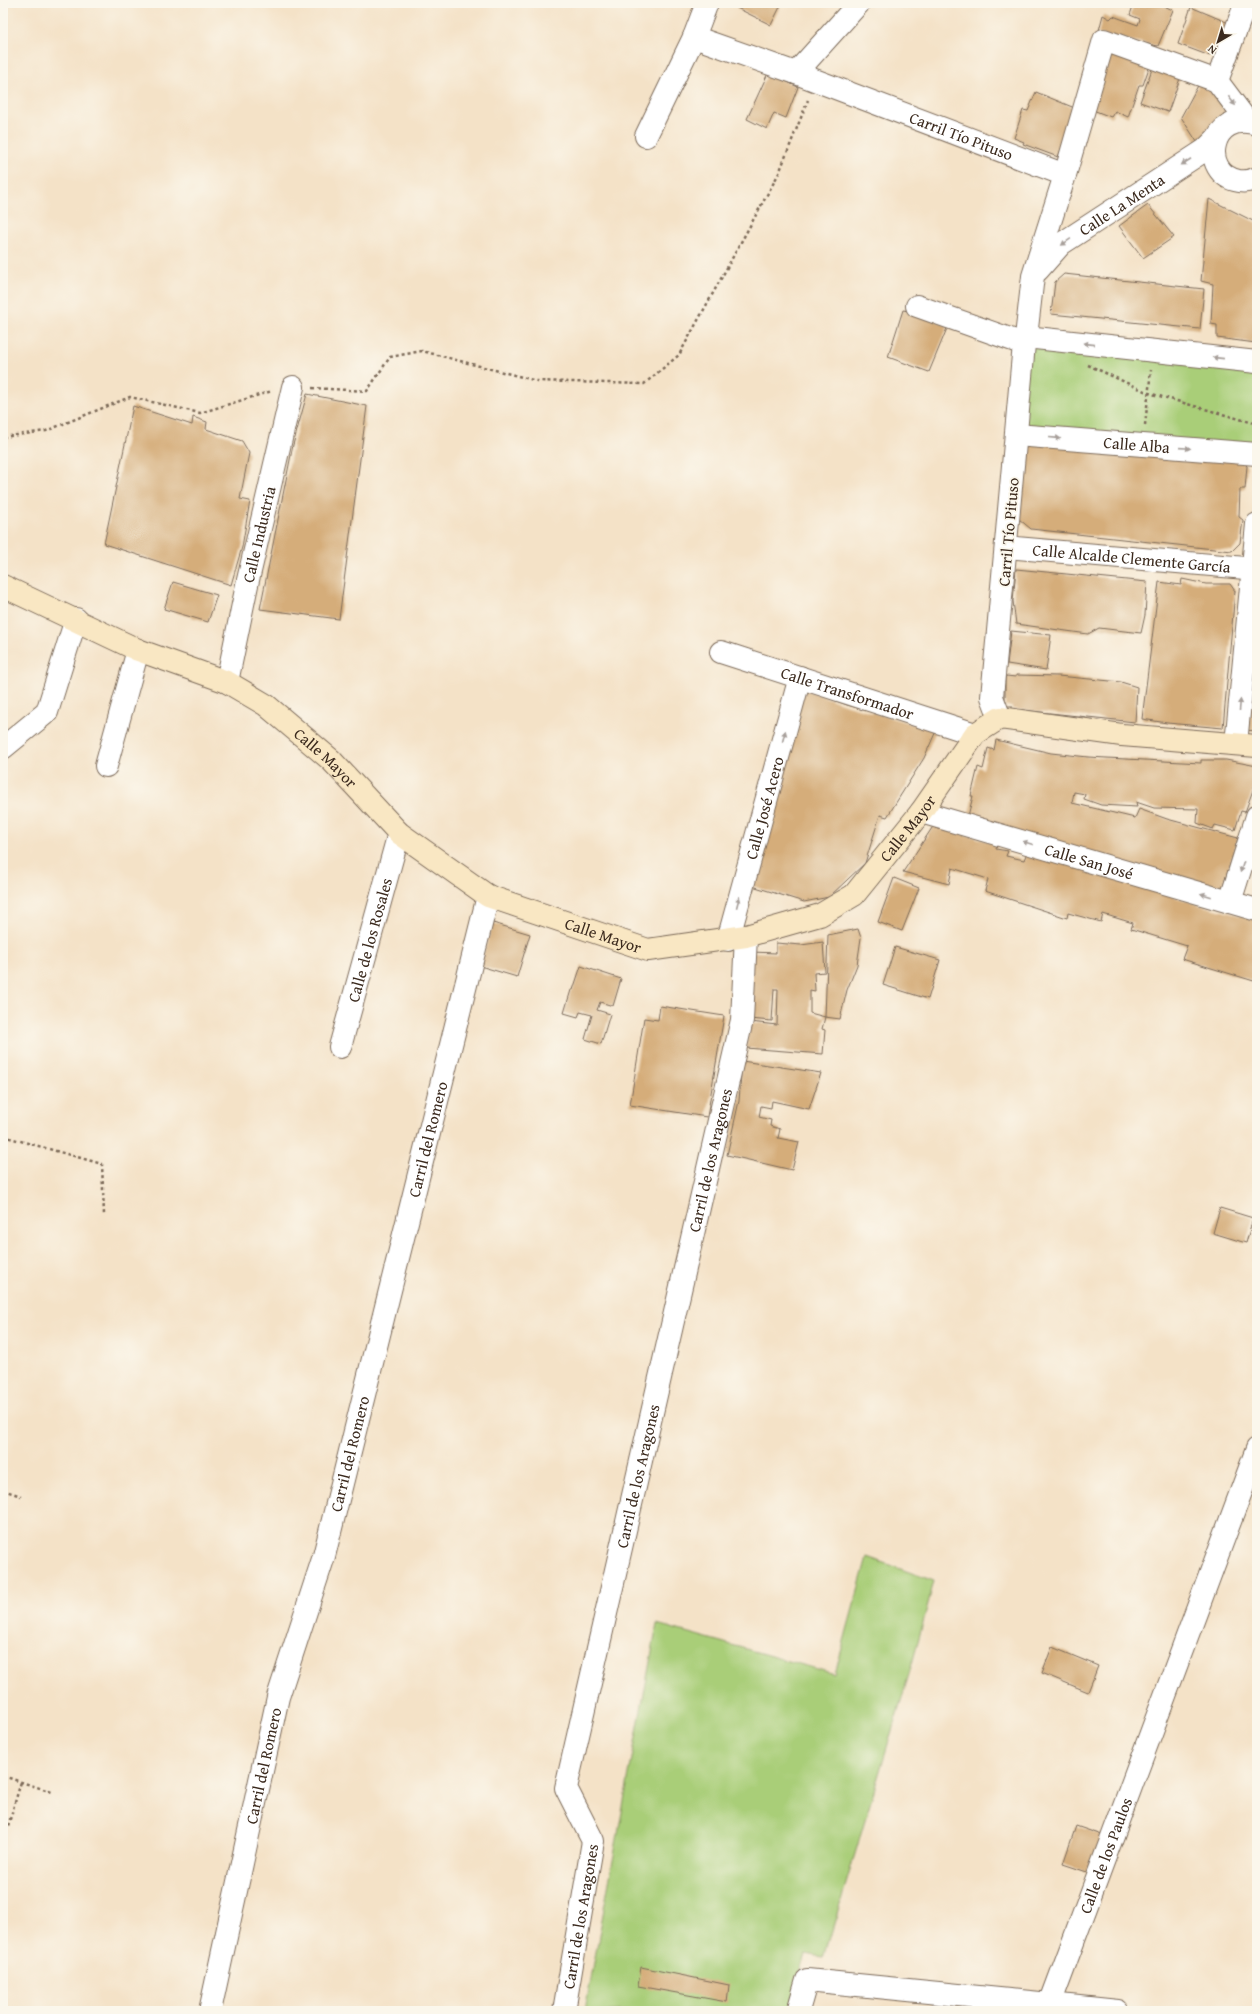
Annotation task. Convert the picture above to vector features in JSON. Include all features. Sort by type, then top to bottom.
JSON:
[{"type":"street","points":[[646,136],[694,37],[707,3]]},
{"type":"street","points":[[796,73],[858,3]]},
{"type":"street","points":[[1217,81],[1246,5],[1257,9]]},
{"type":"street","name":"Carril Tío Pituso","points":[[694,37],[816,80],[1065,175],[1032,276],[992,697],[1000,718]]},
{"type":"street","points":[[1065,175],[1104,40],[1217,81],[1252,123]]},
{"type":"street","name":"Calle La Menta","points":[[1032,276],[1061,244],[1205,150],[1216,139],[1222,130],[1230,124],[1252,123]]},
{"type":"street","points":[[1216,139],[1214,158],[1219,168],[1225,174],[1234,180],[1244,181],[1257,178]]},
{"type":"street","points":[[917,306],[1025,340],[1257,362]]},
{"type":"street","name":"Calle Industria","points":[[227,682],[248,580],[293,387]]},
{"type":"street","name":"Calle Alba","points":[[1016,435],[1257,454]]},
{"type":"street","points":[[1000,718],[1122,735],[1247,745],[1257,524]]},
{"type":"street","name":"Calle Alcalde Clemente García","points":[[1006,547],[1254,569]]},
{"type":"street","name":"Calle Mayor","points":[[3,586],[76,619],[138,650],[227,682],[266,705],[331,760],[399,833],[488,896],[648,950],[737,938],[820,915],[854,895],[921,812],[975,734],[1000,718]]},
{"type":"street","points":[[3,748],[47,712],[76,619]]},
{"type":"street","points":[[106,766],[138,650]]},
{"type":"street","name":"Calle Transformador","points":[[721,652],[975,734]]},
{"type":"street","name":"Calle José Acero","points":[[737,938],[800,677]]},
{"type":"street","name":"Calle San José","points":[[921,812],[1257,910]]},
{"type":"street","points":[[1230,902],[1254,839],[1257,816]]},
{"type":"street","name":"Calle de los Rosales","points":[[340,1047],[399,833]]},
{"type":"street","name":"Carril del Romero","points":[[210,2011],[278,1697],[324,1556],[488,896]]},
{"type":"street","name":"Carril de los Aragones","points":[[564,2011],[593,1841],[566,1788],[742,1020],[737,938]]},
{"type":"street","name":"Calle de los Paulos","points":[[1050,2004],[1257,1449]]},
{"type":"street","points":[[798,2011],[807,1980],[1118,2011]]},
{"type":"path","points":[[3,437],[46,431],[130,396],[200,413],[285,387],[367,391],[390,357],[422,350],[537,381],[644,384],[679,355],[779,173],[816,80]]},
{"type":"path","points":[[1143,445],[1153,351]]},
{"type":"path","points":[[1084,364],[1149,393],[1257,424]]},
{"type":"path","points":[[3,1136],[102,1164],[104,1215]]},
{"type":"path","points":[[3,1490],[22,1496]]},
{"type":"path","points":[[3,1776],[52,1792]]},
{"type":"path","points":[[3,1843],[21,1782]]},
{"type":"green space","points":[[1028,339],[1257,363],[1257,453],[1017,433]]},
{"type":"green space","points":[[867,1557],[934,1581],[912,1664],[824,1957],[805,1954],[789,2011],[585,2011],[657,1624],[835,1674]]},
{"type":"building","points":[[739,3],[782,3],[771,25],[737,8]]},
{"type":"building","points":[[1134,3],[1145,6],[1147,3],[1157,3],[1173,10],[1158,46],[1098,34],[1103,15],[1110,19],[1113,16],[1138,25],[1140,19],[1130,15]]},
{"type":"building","points":[[1191,7],[1231,24],[1223,48],[1215,45],[1210,56],[1178,44]]},
{"type":"building","points":[[1109,48],[1151,62],[1143,85],[1139,85],[1128,117],[1115,111],[1111,117],[1093,110]]},
{"type":"building","points":[[1155,61],[1183,70],[1168,112],[1140,102]]},
{"type":"building","points":[[768,73],[798,87],[786,118],[774,113],[767,129],[747,119]]},
{"type":"building","points":[[1201,80],[1234,117],[1199,145],[1181,117]]},
{"type":"building","points":[[1036,92],[1077,109],[1058,157],[1023,144],[1024,142],[1014,138],[1023,110],[1028,111]]},
{"type":"building","points":[[1209,199],[1257,223],[1256,343],[1217,338],[1217,325],[1211,324],[1213,284],[1201,281]]},
{"type":"building","points":[[1148,205],[1174,237],[1143,258],[1119,226]]},
{"type":"building","points":[[1064,274],[1204,289],[1200,329],[1051,314],[1055,282]]},
{"type":"building","points":[[903,310],[918,313],[948,326],[929,372],[888,357]]},
{"type":"building","points":[[307,394],[367,406],[339,619],[260,609],[293,445]]},
{"type":"building","points":[[133,406],[192,425],[193,417],[207,422],[206,429],[242,441],[249,453],[240,499],[250,501],[242,547],[231,585],[104,544]]},
{"type":"building","points":[[1037,439],[1239,458],[1247,466],[1245,489],[1240,489],[1239,517],[1243,520],[1240,543],[1232,551],[1031,529],[1019,519],[1025,449]]},
{"type":"building","points":[[1016,569],[1147,582],[1145,615],[1141,633],[1099,628],[1088,634],[1016,624],[1013,601]]},
{"type":"building","points":[[1182,579],[1206,584],[1230,584],[1235,591],[1223,728],[1167,723],[1142,719],[1159,582],[1181,585]]},
{"type":"building","points":[[173,582],[217,595],[208,622],[164,609]]},
{"type":"building","points":[[1257,590],[1257,731],[1242,730]]},
{"type":"building","points":[[1011,631],[1051,635],[1046,670],[1007,664]]},
{"type":"building","points":[[1016,675],[1058,676],[1121,682],[1137,687],[1135,722],[1012,709],[1012,706],[1005,706],[1005,679],[1006,676],[1016,677]]},
{"type":"building","points":[[803,689],[847,705],[936,731],[924,758],[887,817],[880,815],[865,863],[829,897],[804,902],[749,885]]},
{"type":"building","points":[[996,740],[1051,753],[1088,757],[1201,763],[1201,760],[1226,760],[1257,766],[1257,779],[1245,812],[1241,811],[1235,830],[1215,825],[1213,829],[1197,823],[1198,809],[1154,808],[1136,802],[1137,807],[1101,805],[1084,799],[1085,794],[1074,792],[1072,803],[1135,818],[1139,809],[1167,819],[1238,838],[1222,890],[967,820],[978,767],[983,769],[988,748],[994,750]]},
{"type":"building","points":[[934,825],[997,844],[996,849],[1008,851],[1006,856],[1024,860],[1028,850],[1200,905],[1257,920],[1257,982],[1182,959],[1187,946],[1131,929],[1133,923],[1103,914],[1101,922],[1068,913],[1067,918],[985,891],[988,879],[952,868],[949,884],[903,872]]},
{"type":"building","points":[[894,878],[919,888],[902,931],[878,922]]},
{"type":"building","points":[[493,923],[530,934],[517,977],[480,966]]},
{"type":"building","points":[[858,929],[861,938],[857,965],[847,990],[840,1019],[825,1017],[828,935]]},
{"type":"building","points":[[823,942],[825,972],[814,973],[815,991],[810,990],[810,1013],[825,1017],[822,1029],[825,1030],[823,1054],[746,1048],[750,1022],[777,1025],[778,989],[774,989],[772,1021],[749,1019],[751,952],[776,953],[776,943],[801,945]]},
{"type":"building","points":[[895,947],[940,960],[928,999],[883,985]]},
{"type":"building","points":[[581,966],[621,979],[613,1006],[600,1002],[597,1010],[610,1014],[601,1044],[585,1039],[592,1015],[580,1012],[578,1017],[564,1013],[571,990],[573,990]]},
{"type":"building","points":[[660,1006],[724,1016],[707,1117],[630,1105],[644,1018],[658,1020]]},
{"type":"building","points":[[742,1061],[821,1073],[809,1109],[772,1101],[771,1108],[761,1106],[759,1117],[771,1120],[770,1126],[780,1129],[778,1138],[799,1142],[792,1170],[727,1155],[739,1101]]},
{"type":"building","points":[[1220,1208],[1253,1218],[1246,1243],[1213,1233]]},
{"type":"building","points":[[1052,1647],[1098,1666],[1088,1692],[1042,1673]]},
{"type":"building","points":[[1076,1826],[1102,1835],[1090,1873],[1063,1864]]},
{"type":"building","points":[[641,1967],[729,1985],[727,2002],[638,1986]]}]
